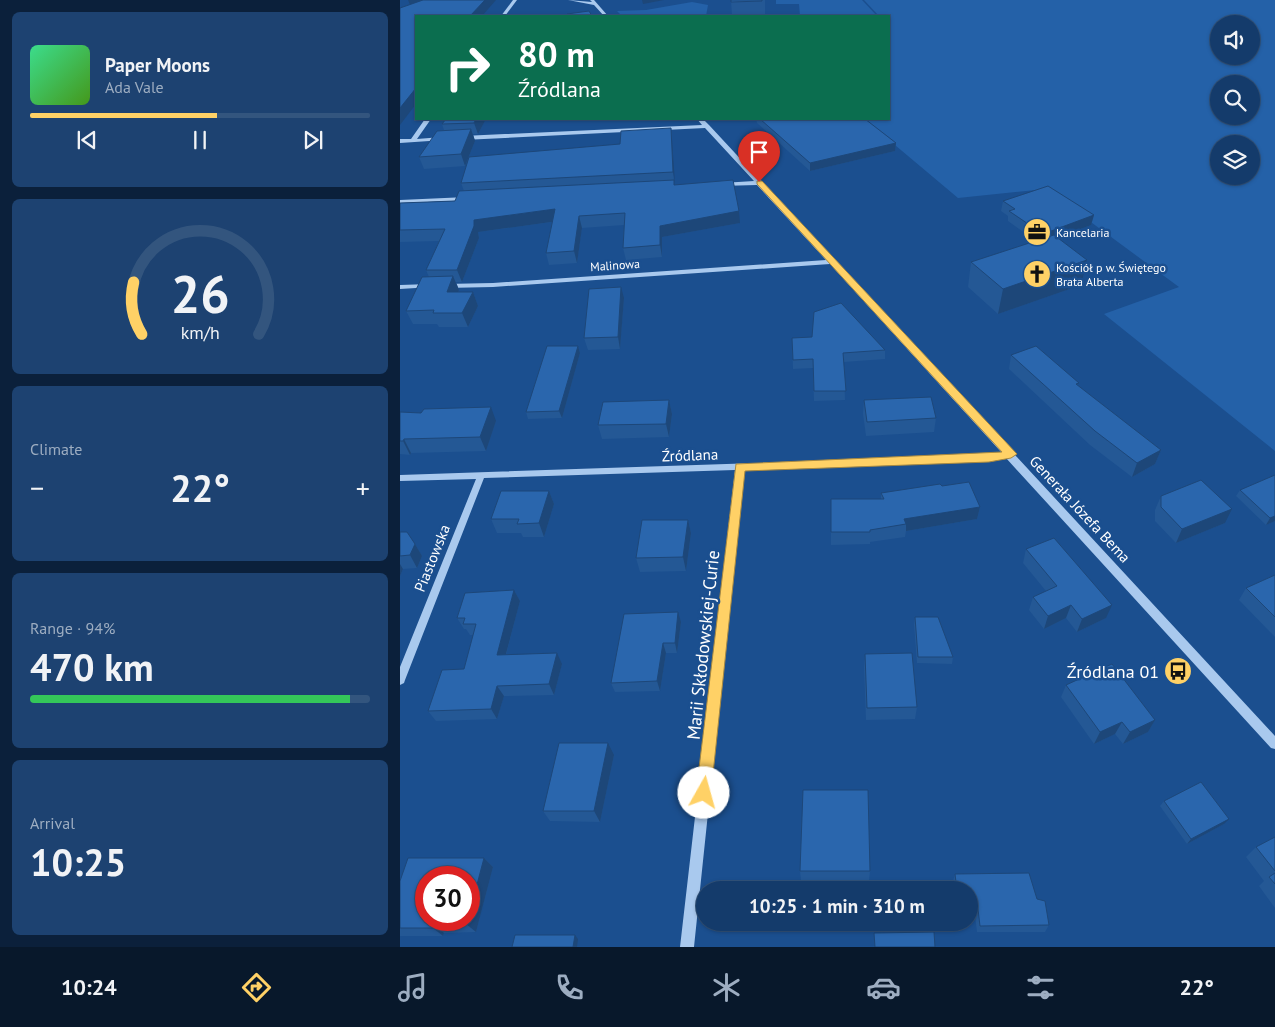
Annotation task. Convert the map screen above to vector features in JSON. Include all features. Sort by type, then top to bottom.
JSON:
[{"type":"street","points":[[504,15],[515,0]]},
{"type":"street","points":[[570,0],[593,2],[605,15]]},
{"type":"street","points":[[412,141],[427,120]]},
{"type":"street","name":"Generała Józefa Bema","points":[[701,120],[1011,454],[1275,744]]},
{"type":"street","points":[[460,138],[707,126]]},
{"type":"street","points":[[400,141],[451,139]]},
{"type":"street","points":[[711,186],[759,182]]},
{"type":"street","points":[[400,202],[478,199]]},
{"type":"street","name":"Malinowa","points":[[400,287],[493,285],[832,262]]},
{"type":"street","name":"Źródlana","points":[[400,478],[989,458],[1011,454]]},
{"type":"street","name":"Marii Skłodowskiej-Curie","points":[[687,947],[740,467]]},
{"type":"street","name":"Piastowska","points":[[400,680],[481,476]]},
{"type":"shaded area","points":[[776,0],[862,0],[876,15],[800,15],[799,4],[776,4]]},
{"type":"shaded area","points":[[864,0],[1275,0],[1275,451],[1104,314],[1179,287],[1046,189],[958,198],[865,120],[890,120],[890,15],[878,15]]},
{"type":"shaded area","points":[[692,2],[708,5],[706,15],[621,15],[617,11],[646,10]]},
{"type":"building","points":[[423,0],[485,0],[471,15],[415,15],[415,89],[400,108],[400,8]]},
{"type":"building","points":[[731,0],[762,0],[762,1],[731,2]]},
{"type":"building","points":[[589,11],[591,15],[568,15]]},
{"type":"building","points":[[445,120],[476,120],[474,123],[442,124]]},
{"type":"building","points":[[761,120],[866,120],[896,143],[810,163]]},
{"type":"building","points":[[671,128],[673,172],[461,183],[469,157],[620,144],[621,131]]},
{"type":"building","points":[[471,129],[461,154],[419,157],[437,131]]},
{"type":"building","points":[[674,180],[674,185],[733,180],[739,211],[660,226],[660,245],[623,248],[625,213],[579,216],[574,251],[546,253],[555,209],[474,220],[474,226],[457,270],[426,270],[445,229],[400,230],[400,203],[455,201],[459,191]]},
{"type":"building","points":[[1048,186],[1094,215],[1043,234],[1009,211],[1015,209],[1003,201]]},
{"type":"building","points":[[1054,235],[1087,260],[1003,289],[971,262]]},
{"type":"building","points":[[453,276],[447,292],[473,292],[462,313],[433,313],[434,310],[406,311],[422,277]]},
{"type":"building","points":[[621,287],[618,337],[584,338],[589,289]]},
{"type":"building","points":[[841,303],[885,350],[843,353],[846,391],[814,391],[813,359],[793,360],[792,338],[812,337],[814,312]]},
{"type":"building","points":[[547,346],[578,346],[559,411],[526,412]]},
{"type":"building","points":[[1036,346],[1079,383],[1076,384],[1161,450],[1137,463],[1095,431],[1011,355]]},
{"type":"building","points":[[931,397],[936,418],[867,422],[864,400]]},
{"type":"building","points":[[669,400],[666,424],[598,425],[603,402]]},
{"type":"building","points":[[491,407],[480,437],[404,439],[400,441],[400,412],[421,413],[424,409]]},
{"type":"building","points":[[1275,475],[1275,516],[1270,518],[1240,490]]},
{"type":"building","points":[[1201,480],[1232,509],[1182,529],[1161,507],[1161,496]]},
{"type":"building","points":[[969,482],[980,507],[904,519],[906,524],[870,530],[870,532],[831,532],[831,499],[884,499],[881,493],[940,484],[942,486]]},
{"type":"building","points":[[501,491],[549,491],[539,523],[517,524],[519,519],[491,519]]},
{"type":"building","points":[[642,520],[688,520],[683,557],[636,558]]},
{"type":"building","points":[[400,532],[407,532],[415,544],[410,555],[400,556]]},
{"type":"building","points":[[1054,538],[1112,605],[1082,619],[1071,605],[1048,616],[1033,597],[1057,586],[1026,549]]},
{"type":"building","points":[[1275,575],[1275,617],[1246,588]]},
{"type":"building","points":[[514,590],[497,655],[557,653],[549,684],[497,686],[491,709],[428,711],[442,670],[464,669],[476,624],[463,624],[465,618],[457,618],[465,593]]},
{"type":"building","points":[[678,612],[675,643],[663,643],[657,681],[611,683],[624,614]]},
{"type":"building","points":[[915,617],[938,617],[953,657],[918,657]]},
{"type":"building","points":[[912,653],[917,707],[867,708],[865,654]]},
{"type":"building","points":[[1112,664],[1155,720],[1130,732],[1122,722],[1100,732],[1066,685]]},
{"type":"building","points":[[559,743],[608,743],[594,811],[543,811]]},
{"type":"building","points":[[1201,782],[1229,819],[1191,839],[1164,801]]},
{"type":"building","points":[[803,790],[868,790],[870,871],[800,871]]},
{"type":"building","points":[[1275,837],[1275,871],[1256,847]]},
{"type":"building","points":[[408,858],[484,858],[480,873],[480,866],[415,866],[415,928],[400,928],[400,881]]},
{"type":"building","points":[[1029,873],[1037,899],[1045,901],[1049,925],[980,926],[978,881],[956,881],[955,874]]},
{"type":"building","points":[[1275,873],[1275,884],[1269,877]]},
{"type":"building","points":[[934,932],[935,947],[875,947],[874,933]]},
{"type":"building","points":[[515,935],[575,935],[573,947],[512,947]]},
{"type":"place","name":"Kancelaria","points":[[1037,232]]},
{"type":"place","name":"Kościół p w. Świętego Brata Alberta","points":[[1037,274]]},
{"type":"place","name":"Źródlana 01","points":[[1178,671]]},
{"type":"route","points":[[704,793],[740,467],[989,458],[1011,454],[759,182]]}]
